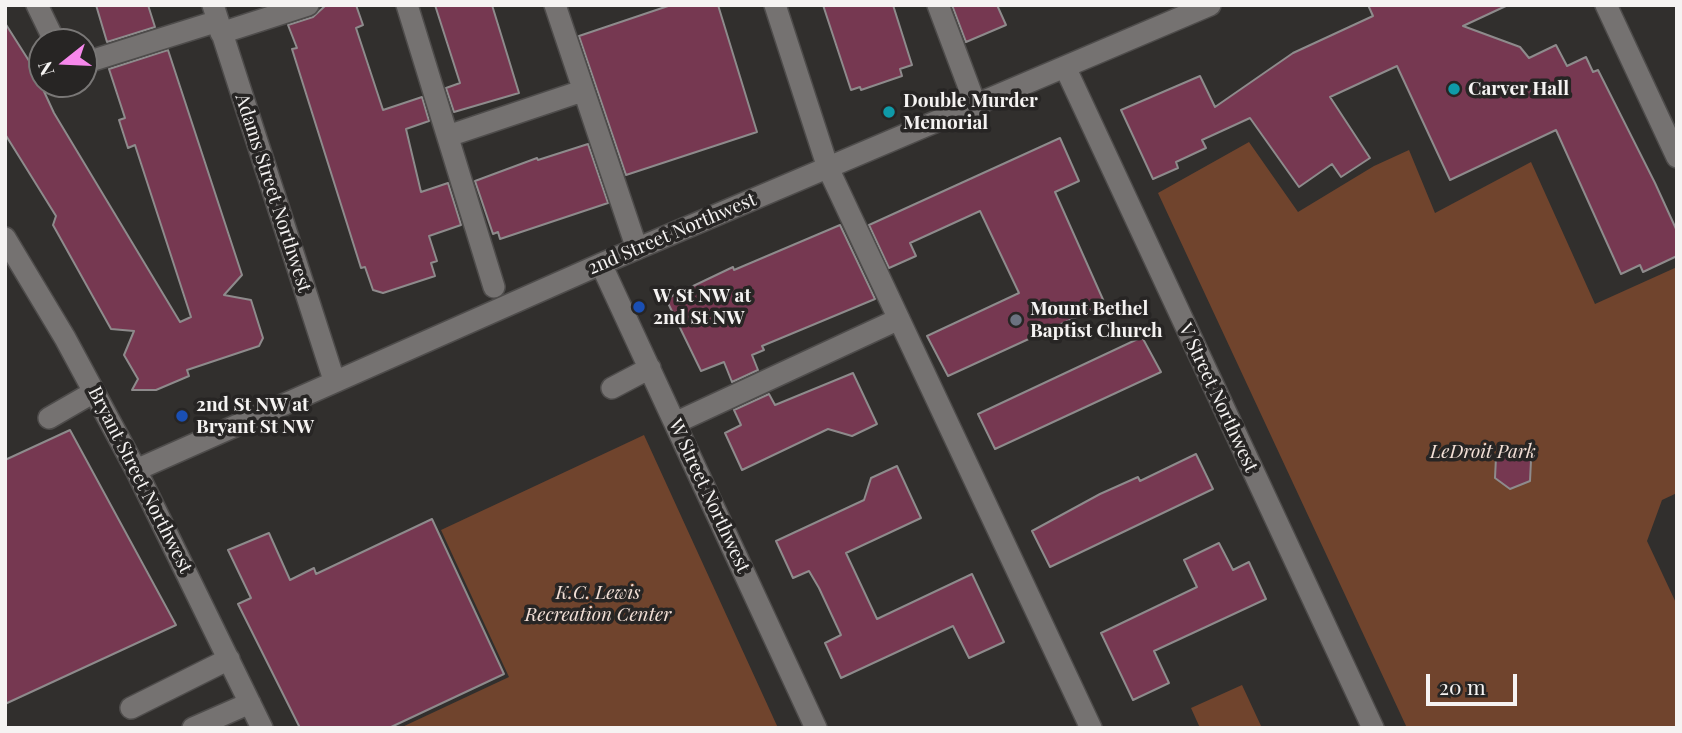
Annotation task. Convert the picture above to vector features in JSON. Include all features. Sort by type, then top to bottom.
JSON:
[{"type":"street","points":[[37,5],[48,28]]},
{"type":"street","points":[[98,58],[217,20],[308,5]]},
{"type":"street","points":[[407,5],[494,287]]},
{"type":"street","points":[[555,5],[637,249]]},
{"type":"street","points":[[775,5],[828,168],[1091,728]]},
{"type":"street","points":[[938,5],[976,106]]},
{"type":"street","name":"2nd Street Northwest","points":[[136,470],[601,264],[1210,5]]},
{"type":"street","points":[[1606,5],[1677,157]]},
{"type":"street","name":"Adams Street Northwest","points":[[217,20],[334,380]]},
{"type":"street","name":"V Street Northwest","points":[[1065,67],[1373,728]]},
{"type":"street","points":[[447,136],[582,91]]},
{"type":"street","name":"Bryant Street Northwest","points":[[5,239],[136,470],[262,728]]},
{"type":"street","name":"W Street Northwest","points":[[601,264],[817,728]]},
{"type":"street","points":[[675,423],[899,319]]},
{"type":"street","points":[[612,388],[650,368]]},
{"type":"street","points":[[49,418],[94,392]]},
{"type":"street","points":[[131,708],[229,659]]},
{"type":"street","points":[[193,728],[250,703]]},
{"type":"green space","name":"LeDroit Park","points":[[1249,142],[1298,212],[1374,166],[1409,150],[1435,213],[1531,162],[1595,304],[1677,267],[1677,493],[1662,500],[1647,541],[1677,605],[1677,728],[1407,728],[1158,193]]},
{"type":"green space","name":"K.C. Lewis Recreation Center","points":[[644,435],[778,728],[400,728],[509,677],[441,530]]},
{"type":"green space","points":[[1242,685],[1262,728],[1200,728],[1191,708]]},
{"type":"building","points":[[96,5],[148,5],[155,27],[107,42]]},
{"type":"building","points":[[326,5],[356,5],[363,25],[356,28],[383,110],[422,97],[429,121],[406,129],[421,192],[448,183],[461,225],[429,236],[437,261],[431,263],[435,276],[383,293],[373,290],[365,267],[361,268],[292,49],[297,48],[288,25],[313,17]]},
{"type":"building","points":[[435,5],[492,5],[519,93],[454,112],[446,88],[460,83]]},
{"type":"building","points":[[671,5],[718,5],[757,132],[626,175],[579,36]]},
{"type":"building","points":[[823,5],[893,5],[912,65],[900,69],[902,76],[861,90],[860,87],[851,90]]},
{"type":"building","points":[[952,5],[997,5],[1006,25],[966,42]]},
{"type":"building","points":[[1368,5],[1508,5],[1463,26],[1520,47],[1529,58],[1556,45],[1567,66],[1586,57],[1593,72],[1598,70],[1677,231],[1677,256],[1643,272],[1640,265],[1621,274],[1556,130],[1450,180],[1397,66],[1330,97],[1370,158],[1341,177],[1332,164],[1299,187],[1250,118],[1202,140],[1206,148],[1176,162],[1178,168],[1153,179],[1121,110],[1200,76],[1215,107],[1293,53],[1373,16]]},
{"type":"building","points":[[5,23],[28,59],[28,98],[47,98],[180,322],[191,317],[135,145],[128,148],[119,120],[125,118],[109,69],[168,50],[242,275],[224,295],[251,300],[263,338],[259,346],[187,370],[189,376],[156,390],[132,390],[138,379],[124,355],[134,331],[111,329],[53,225],[56,216],[5,134]]},
{"type":"building","points":[[1060,138],[1079,181],[1055,192],[1105,304],[948,376],[927,336],[1019,293],[980,211],[910,243],[916,256],[889,268],[869,225]]},
{"type":"building","points":[[588,144],[608,203],[500,239],[498,232],[493,234],[475,181],[537,158],[538,160]]},
{"type":"building","points":[[840,225],[875,299],[762,346],[764,350],[752,355],[758,370],[732,382],[724,362],[701,371],[666,299],[733,267],[734,270]]},
{"type":"building","points":[[1142,337],[1161,372],[995,449],[978,414]]},
{"type":"building","points":[[853,373],[877,424],[852,436],[828,429],[742,470],[725,433],[741,425],[734,410],[769,394],[775,405]]},
{"type":"building","points":[[70,430],[176,625],[5,704],[5,460]]},
{"type":"building","points":[[1515,448],[1531,460],[1530,481],[1510,489],[1495,478],[1496,457]]},
{"type":"building","points":[[1196,454],[1213,489],[1050,567],[1032,531],[1100,494],[1138,477],[1140,481]]},
{"type":"building","points":[[897,466],[921,518],[846,553],[877,619],[972,574],[1004,642],[969,658],[953,626],[841,678],[825,643],[841,635],[819,588],[809,571],[793,578],[776,541],[864,500],[871,478]]},
{"type":"building","points":[[432,519],[504,674],[389,728],[300,728],[238,604],[251,598],[228,550],[269,533],[290,580],[314,568],[316,574]]},
{"type":"building","points":[[1219,543],[1233,570],[1249,562],[1266,599],[1154,651],[1169,683],[1133,700],[1101,633],[1197,587],[1184,560]]},
{"type":"place","name":"Carver Hall","points":[[1454,89]]},
{"type":"place","name":"Double Murder Memorial","points":[[889,112]]},
{"type":"place","name":"W St NW at 2nd St NW","points":[[639,307]]},
{"type":"place","name":"Mount Bethel Baptist Church","points":[[1016,320]]},
{"type":"place","name":"2nd St NW at Bryant St NW","points":[[182,416]]}]
